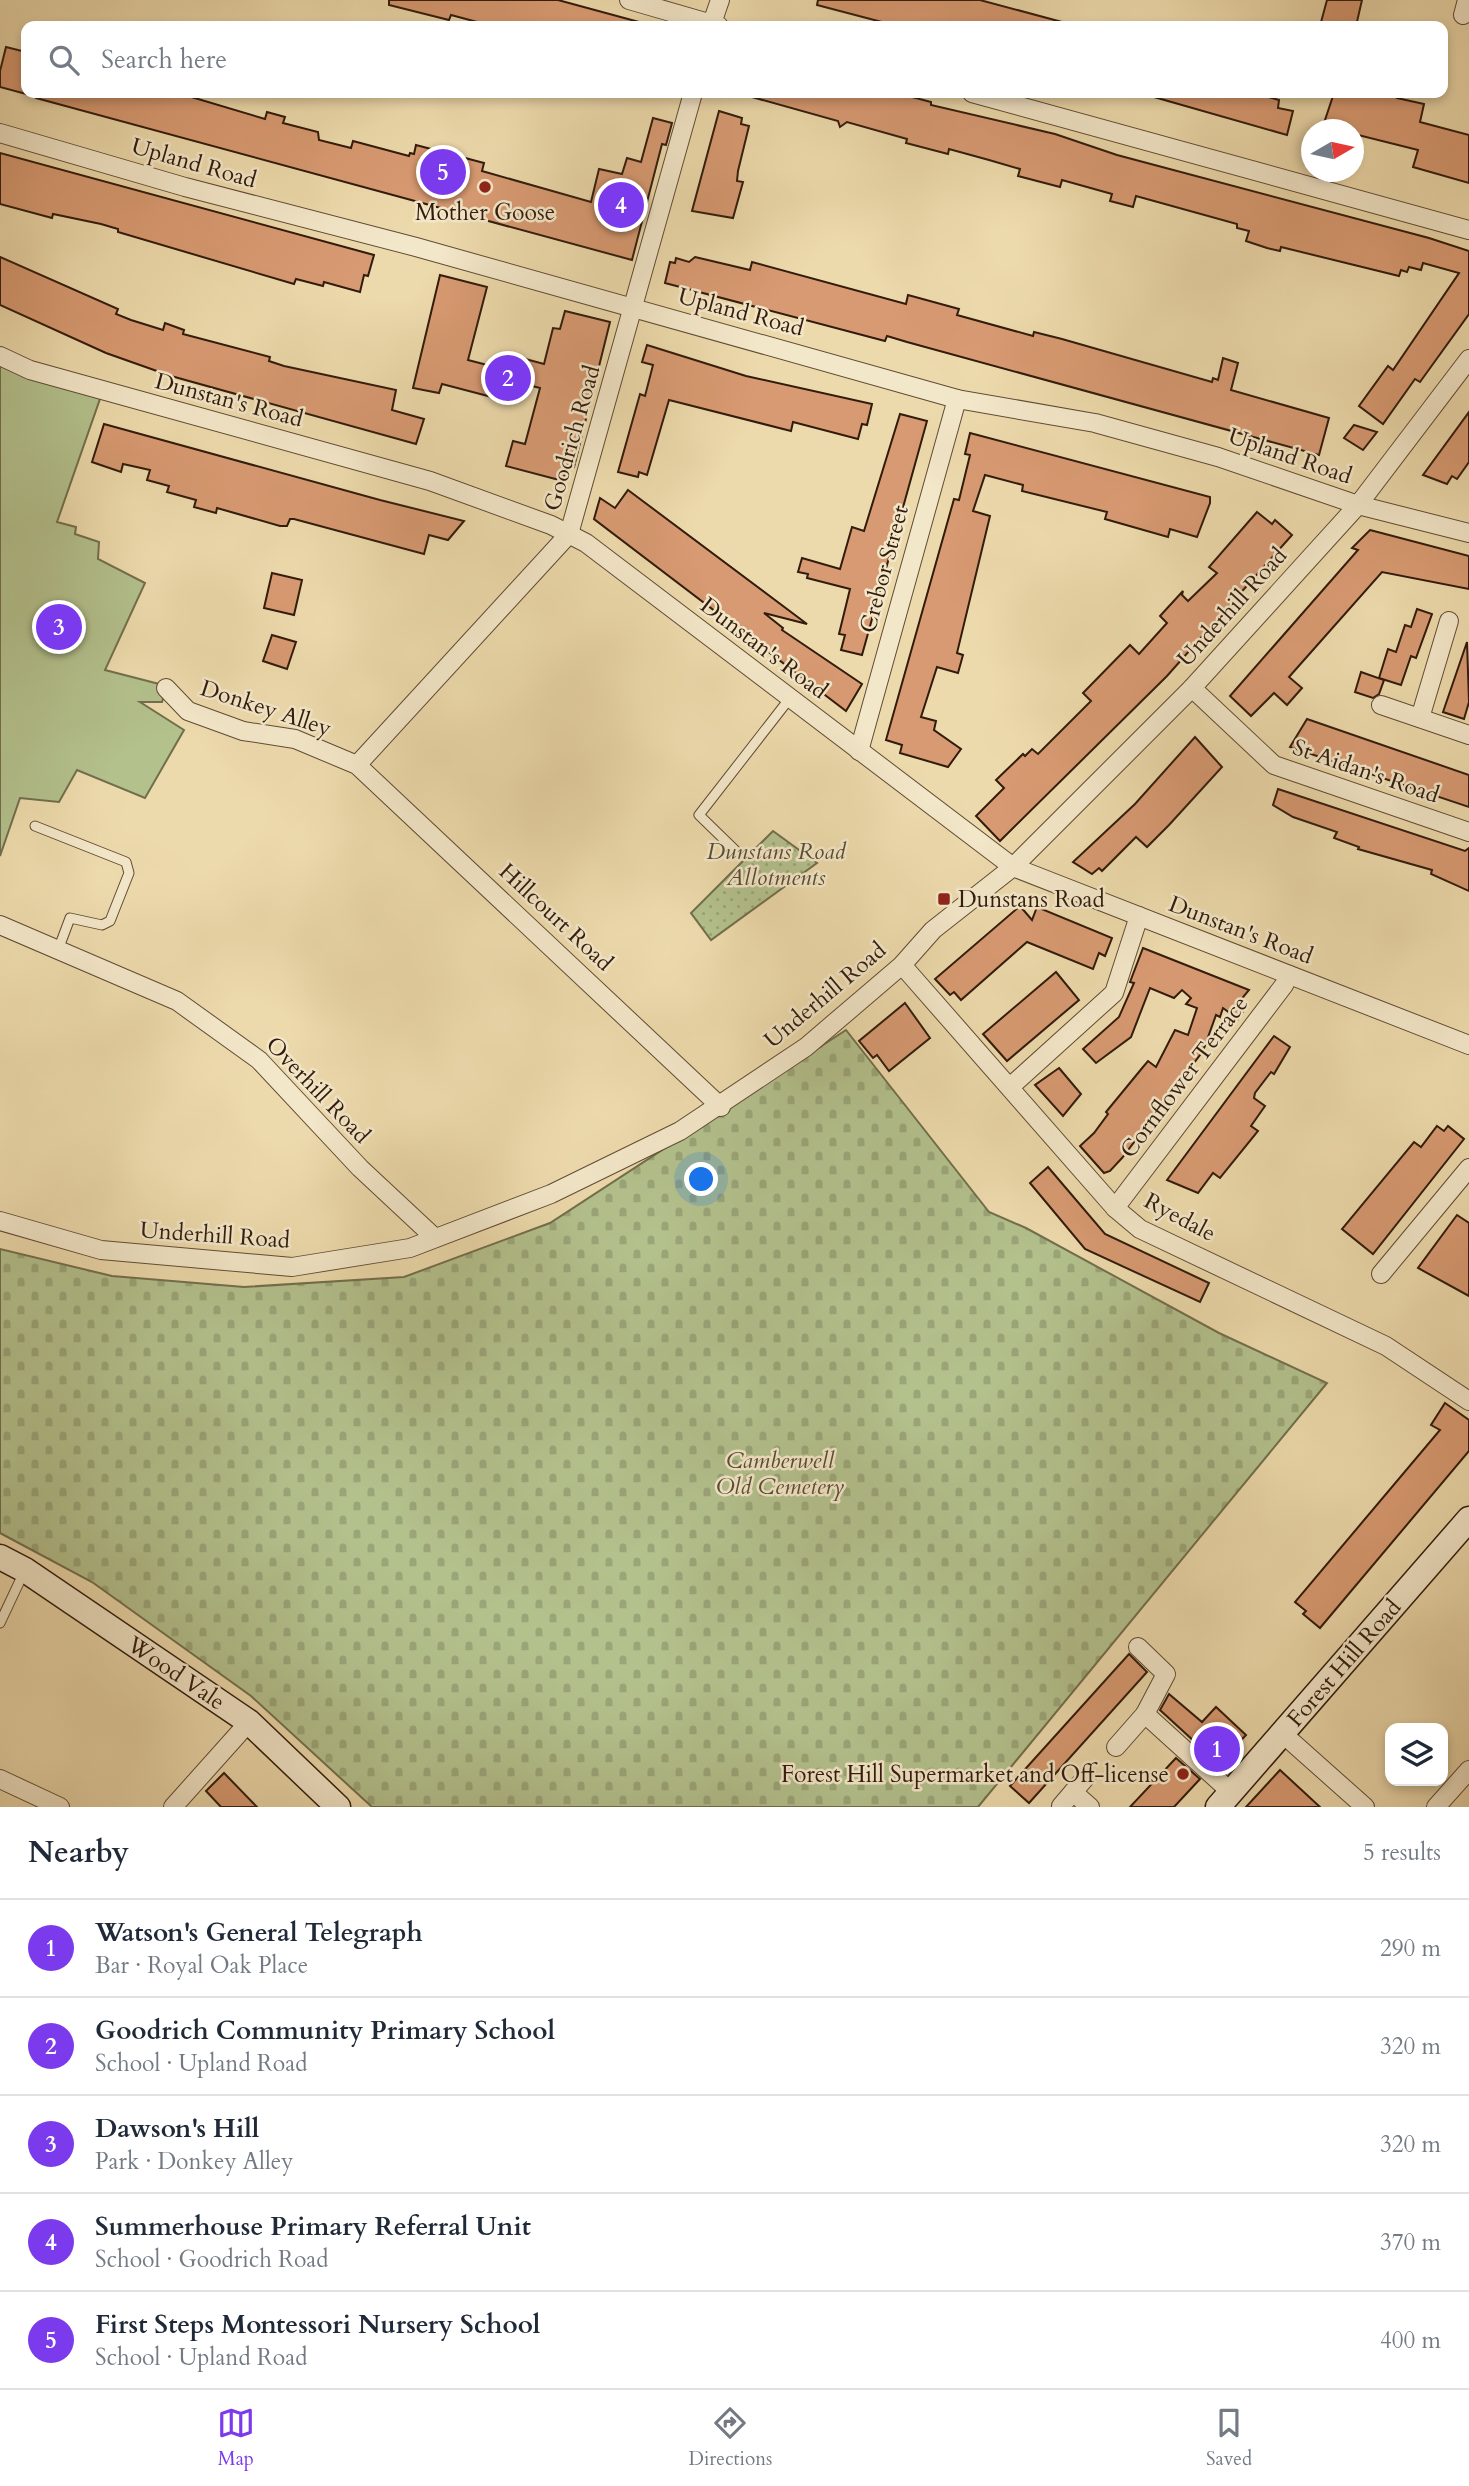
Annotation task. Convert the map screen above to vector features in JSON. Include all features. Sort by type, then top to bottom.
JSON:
[{"type":"street","points":[[629,0],[698,21]]},
{"type":"street","points":[[715,21],[720,0]]},
{"type":"street","name":"Goodrich Road","points":[[357,765],[569,534],[691,98]]},
{"type":"street","points":[[990,98],[1469,230]]},
{"type":"street","name":"Upland Road","points":[[0,133],[185,187],[633,307],[957,399],[1095,423],[1218,457],[1358,505],[1469,533]]},
{"type":"street","name":"Dunstan's Road","points":[[0,356],[42,373],[430,481],[569,534],[586,543],[1013,867],[1469,1045]]},
{"type":"street","name":"Underhill Road","points":[[0,1221],[101,1250],[292,1267],[410,1248],[551,1194],[680,1131],[721,1107],[806,1047],[902,965],[933,930],[1013,867],[1192,688],[1358,505],[1469,359]]},
{"type":"street","name":"Crebor Street","points":[[859,751],[957,399]]},
{"type":"street","points":[[1420,718],[1449,621]]},
{"type":"street","name":"Donkey Alley","points":[[166,688],[188,712],[243,731],[295,739],[357,765]]},
{"type":"street","name":"St Aidan's Road","points":[[1192,688],[1274,765],[1469,832]]},
{"type":"street","points":[[1381,705],[1469,735]]},
{"type":"street","name":"Hillcourt Road","points":[[357,765],[721,1107]]},
{"type":"street","points":[[1010,1087],[1114,993],[1139,916]]},
{"type":"street","name":"Overhill Road","points":[[0,925],[177,1001],[259,1060],[360,1168],[435,1238]]},
{"type":"street","name":"Ryedale","points":[[902,965],[1115,1208],[1140,1228],[1386,1346],[1469,1401]]},
{"type":"street","name":"Cornflower Terrace","points":[[1115,1208],[1276,996],[1289,975]]},
{"type":"street","points":[[1381,1274],[1469,1168]]},
{"type":"street","name":"Forest Hill Road","points":[[1224,1800],[1469,1519]]},
{"type":"street","name":"Wood Vale","points":[[0,1557],[25,1570],[249,1722],[338,1807]]},
{"type":"street","points":[[1116,1748],[1145,1714],[1166,1674],[1138,1647]]},
{"type":"street","points":[[1145,1714],[1224,1800]]},
{"type":"street","points":[[173,1807],[249,1722]]},
{"type":"street","points":[[1283,1734],[1365,1807]]},
{"type":"street","points":[[1436,1807],[1469,1770]]},
{"type":"street","points":[[1060,1806],[1087,1776]]},
{"type":"street","points":[[0,1779],[60,1807]]},
{"type":"street","points":[[1073,1792],[1090,1807]]},
{"type":"lane","points":[[736,851],[699,815],[790,698]]},
{"type":"lane","points":[[35,826],[126,862],[129,873],[110,921],[102,925],[70,918],[58,950]]},
{"type":"lane","points":[[0,1623],[25,1570]]},
{"type":"green space","points":[[0,352],[101,396],[57,522],[76,527],[75,534],[99,542],[98,559],[145,583],[105,670],[167,686],[162,702],[140,702],[184,730],[145,798],[77,770],[59,802],[20,798],[0,856]]},
{"type":"green space","name":"Dunstans Road Allotments","points":[[773,831],[817,863],[711,940],[691,913]]},
{"type":"green space","name":"Camberwell Old Cemetery","points":[[846,1030],[989,1212],[1026,1228],[1219,1333],[1327,1383],[978,1807],[372,1807],[251,1696],[92,1582],[0,1533],[0,1249],[112,1276],[244,1287],[404,1277],[550,1223]]},
{"type":"building","points":[[389,0],[558,0],[635,21],[473,21],[451,15],[449,20],[389,5]]},
{"type":"building","points":[[818,0],[980,0],[1058,21],[878,21],[817,5]]},
{"type":"building","points":[[1327,0],[1362,0],[1357,21],[1321,21]]},
{"type":"building","points":[[6,47],[21,51],[21,93],[0,87],[0,71]]},
{"type":"building","points":[[36,98],[195,98],[265,119],[267,112],[285,117],[283,123],[318,132],[319,140],[351,148],[353,141],[409,156],[410,153],[414,154],[416,145],[484,163],[482,171],[591,202],[599,169],[622,174],[627,158],[641,162],[653,118],[672,123],[666,145],[662,144],[632,260]]},
{"type":"building","points":[[756,98],[916,98],[931,102],[931,105],[1055,134],[1117,155],[1429,238],[1469,251],[1469,314],[1420,382],[1415,379],[1383,424],[1359,406],[1388,366],[1393,370],[1459,273],[1423,263],[1421,270],[1409,267],[1407,272],[1401,270],[1399,276],[1281,247],[1280,251],[1267,248],[1246,241],[1249,231],[1237,228],[1237,224],[1136,196],[1133,207],[1110,201],[1112,194],[1062,180],[1060,187],[1018,176],[1020,169],[949,149],[948,154],[906,143],[907,139],[847,122],[840,127],[838,121]]},
{"type":"building","points":[[1158,98],[1279,100],[1278,108],[1293,111],[1287,135]]},
{"type":"building","points":[[1332,98],[1397,98],[1424,104],[1420,122],[1469,135],[1469,183],[1413,167],[1418,150],[1364,136],[1364,119],[1325,119]]},
{"type":"building","points":[[719,111],[742,118],[741,124],[749,126],[738,171],[737,181],[743,182],[733,218],[692,211]]},
{"type":"building","points":[[0,153],[374,255],[368,276],[364,275],[360,292],[324,282],[323,286],[296,279],[294,284],[118,232],[118,229],[101,224],[53,214],[52,218],[0,204]]},
{"type":"building","points":[[0,257],[118,309],[116,314],[131,320],[163,330],[165,323],[184,330],[183,334],[270,357],[269,361],[284,366],[396,390],[392,410],[424,419],[416,444],[171,376],[106,353],[0,305]]},
{"type":"building","points":[[695,257],[750,270],[752,262],[906,304],[908,295],[959,309],[957,315],[1033,336],[1034,332],[1062,339],[1212,382],[1213,378],[1218,380],[1223,358],[1238,363],[1231,390],[1329,418],[1319,455],[887,336],[885,341],[665,283],[670,262],[675,263],[676,258],[689,262]]},
{"type":"building","points":[[440,275],[487,287],[468,360],[495,367],[498,358],[506,360],[507,354],[544,364],[553,328],[560,329],[565,311],[610,322],[574,467],[567,465],[563,481],[506,466],[513,441],[525,444],[540,388],[512,381],[507,401],[442,384],[439,393],[413,388]]},
{"type":"building","points":[[647,345],[746,376],[872,404],[867,425],[862,424],[858,439],[793,422],[791,431],[669,400],[647,475],[639,472],[638,477],[618,472],[640,394],[645,396],[653,365],[642,362]]},
{"type":"building","points":[[1469,412],[1469,462],[1457,479],[1452,476],[1447,484],[1423,475]]},
{"type":"building","points":[[900,414],[927,421],[862,655],[841,650],[845,635],[839,634],[850,589],[807,578],[808,574],[798,572],[802,558],[840,569],[852,527],[864,531]]},
{"type":"building","points":[[104,424],[464,521],[448,540],[429,535],[424,554],[294,519],[290,519],[287,526],[280,526],[217,508],[216,513],[194,507],[196,500],[167,492],[169,486],[147,480],[150,470],[123,464],[121,472],[92,462]]},
{"type":"building","points":[[1354,425],[1377,432],[1363,450],[1344,438]]},
{"type":"building","points":[[970,433],[1210,497],[1210,503],[1197,537],[1170,529],[1168,537],[1105,519],[1107,512],[1022,491],[1023,485],[985,475],[973,511],[990,516],[957,653],[963,655],[958,673],[937,667],[921,717],[936,721],[934,730],[961,749],[948,767],[900,753],[902,745],[886,740],[954,499],[959,500],[970,455],[965,454]]},
{"type":"building","points":[[628,490],[807,624],[764,613],[783,628],[782,630],[862,684],[846,711],[594,519],[600,498],[615,508]]},
{"type":"building","points":[[1257,512],[1272,524],[1275,520],[1292,535],[1167,676],[1000,841],[976,816],[1004,788],[996,780],[1023,754],[1025,756],[1032,749],[1038,754],[1091,701],[1083,693],[1130,645],[1139,654],[1167,623],[1160,616],[1183,591],[1182,595],[1188,601],[1217,573],[1209,567]]},
{"type":"building","points":[[1370,530],[1469,556],[1469,589],[1382,572],[1289,677],[1302,688],[1287,705],[1274,693],[1251,716],[1230,696],[1358,550],[1352,548]]},
{"type":"building","points":[[272,573],[302,580],[294,615],[264,608]]},
{"type":"building","points":[[1417,609],[1432,614],[1416,658],[1411,656],[1401,685],[1379,678],[1388,649],[1396,652],[1405,625],[1411,627]]},
{"type":"building","points":[[272,635],[296,642],[287,669],[263,661]]},
{"type":"building","points":[[1467,642],[1469,702],[1464,719],[1443,712]]},
{"type":"building","points":[[1361,672],[1384,680],[1379,694],[1373,698],[1355,692]]},
{"type":"building","points":[[1307,719],[1469,775],[1469,807],[1290,747]]},
{"type":"building","points":[[1195,737],[1222,767],[1169,825],[1147,847],[1136,837],[1102,871],[1099,868],[1092,874],[1073,862],[1135,804]]},
{"type":"building","points":[[1278,789],[1465,851],[1469,848],[1469,891],[1431,874],[1432,870],[1358,849],[1359,847],[1334,838],[1337,832],[1293,817],[1273,805]]},
{"type":"building","points":[[1020,906],[1032,920],[1037,907],[1112,938],[1105,956],[1099,953],[1093,969],[1027,942],[961,1000],[954,992],[950,995],[935,979]]},
{"type":"building","points":[[1143,948],[1249,990],[1239,1002],[1246,1007],[1238,1019],[1223,1008],[1220,1017],[1216,1015],[1203,1051],[1122,1158],[1110,1171],[1104,1173],[1080,1146],[1094,1133],[1108,1114],[1106,1112],[1148,1061],[1156,1067],[1175,1030],[1188,1035],[1197,1008],[1186,1004],[1191,998],[1182,990],[1174,998],[1150,988],[1131,1037],[1096,1063],[1083,1049],[1119,1017],[1134,983],[1130,982]]},
{"type":"building","points":[[1056,972],[1079,1000],[1007,1061],[983,1034]]},
{"type":"building","points":[[905,1003],[930,1038],[889,1071],[877,1055],[873,1058],[859,1041]]},
{"type":"building","points":[[1274,1036],[1290,1047],[1274,1074],[1271,1072],[1255,1093],[1254,1098],[1265,1106],[1251,1126],[1258,1131],[1220,1178],[1213,1173],[1198,1193],[1167,1180]]},
{"type":"building","points":[[1059,1068],[1081,1094],[1063,1116],[1035,1085]]},
{"type":"building","points":[[1437,1126],[1444,1131],[1448,1126],[1464,1139],[1373,1254],[1342,1229],[1414,1142],[1421,1147]]},
{"type":"building","points":[[1048,1167],[1105,1234],[1209,1283],[1200,1302],[1085,1249],[1030,1183]]},
{"type":"building","points":[[1457,1215],[1469,1223],[1469,1296],[1418,1268]]},
{"type":"building","points":[[1445,1403],[1469,1420],[1469,1451],[1320,1628],[1303,1614],[1306,1611],[1295,1602],[1440,1430],[1431,1425]]},
{"type":"building","points":[[1129,1654],[1147,1672],[1029,1803],[1010,1786]]},
{"type":"building","points":[[1169,1694],[1202,1722],[1216,1707],[1246,1735],[1219,1764],[1160,1710]]},
{"type":"building","points":[[1176,1758],[1200,1779],[1174,1807],[1130,1807]]},
{"type":"building","points":[[1280,1770],[1320,1807],[1246,1807]]},
{"type":"building","points":[[224,1773],[257,1807],[221,1807],[206,1791]]},
{"type":"place","name":"First Steps Montessori Nursery School","points":[[443,172]]},
{"type":"place","name":"Mother Goose","points":[[485,187]]},
{"type":"place","name":"Summerhouse Primary Referral Unit","points":[[621,205]]},
{"type":"place","name":"Goodrich Community Primary School","points":[[508,378]]},
{"type":"place","name":"Dawson's Hill","points":[[59,627]]},
{"type":"place","name":"Dunstans Road","points":[[944,899]]},
{"type":"place","name":"Watson's General Telegraph","points":[[1217,1749]]},
{"type":"place","name":"Forest Hill Supermarket and Off-license","points":[[1183,1774]]}]
